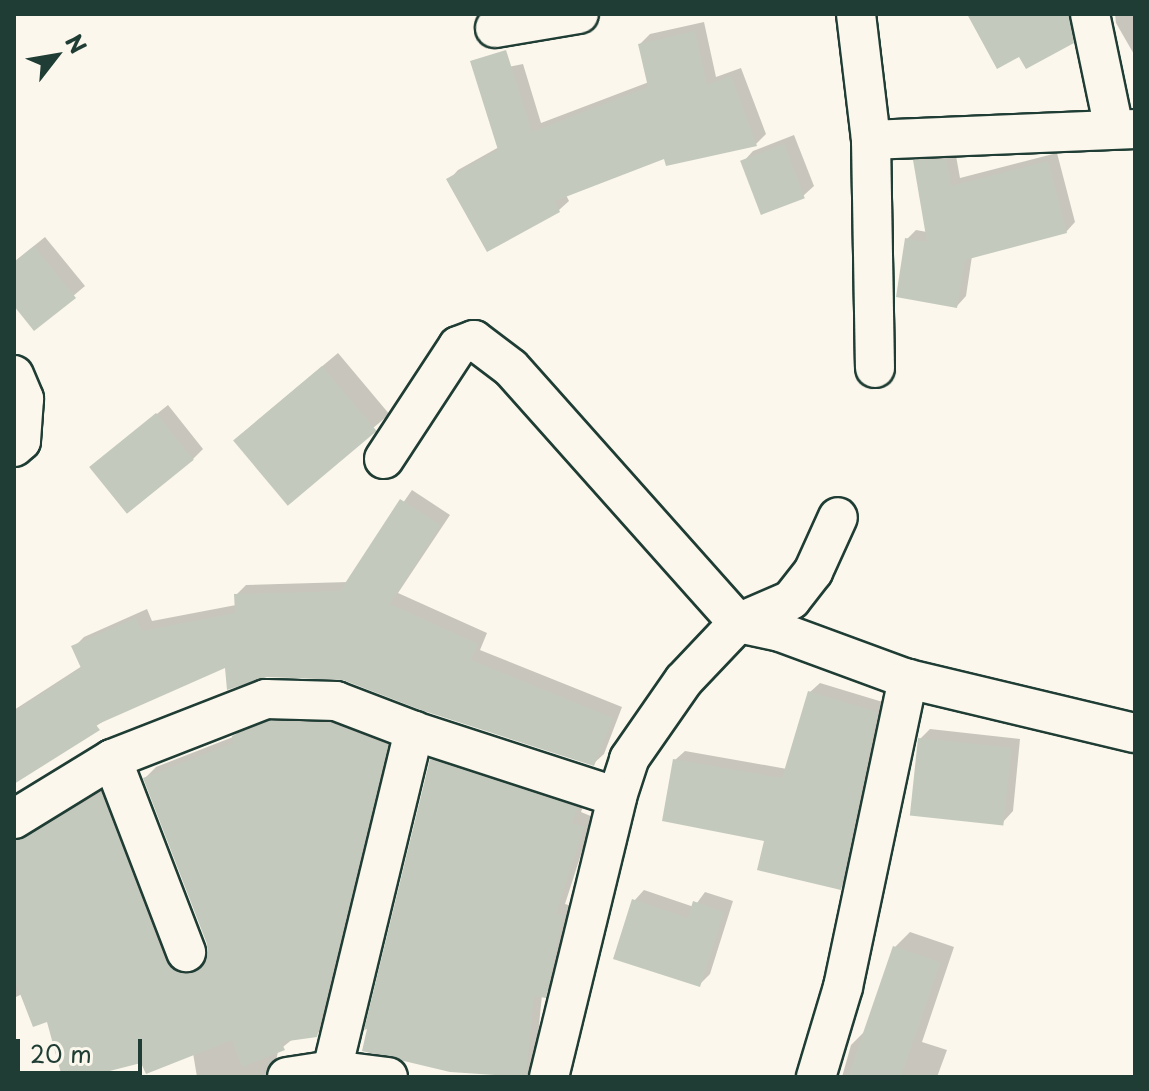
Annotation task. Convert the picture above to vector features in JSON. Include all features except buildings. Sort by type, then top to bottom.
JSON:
[{"type":"street","points":[[495,28],[579,14]]},
{"type":"street","points":[[856,14],[871,140],[875,368]]},
{"type":"street","points":[[871,140],[1125,129],[1090,14]]},
{"type":"street","points":[[384,459],[458,346],[470,340],[479,342],[511,368],[738,623],[780,632],[908,679],[1135,733]]},
{"type":"street","points":[[14,375],[24,399],[21,441],[14,447]]},
{"type":"street","points":[[549,1077],[629,759],[684,680],[738,623],[791,600],[813,572],[838,517]]},
{"type":"street","points":[[816,1077],[843,987],[908,679]]},
{"type":"street","points":[[14,819],[112,759],[266,699],[336,701],[414,731],[617,797]]},
{"type":"street","points":[[332,1070],[414,731]]},
{"type":"street","points":[[112,759],[186,952]]},
{"type":"street","points":[[287,1077],[332,1070],[388,1077]]}]
